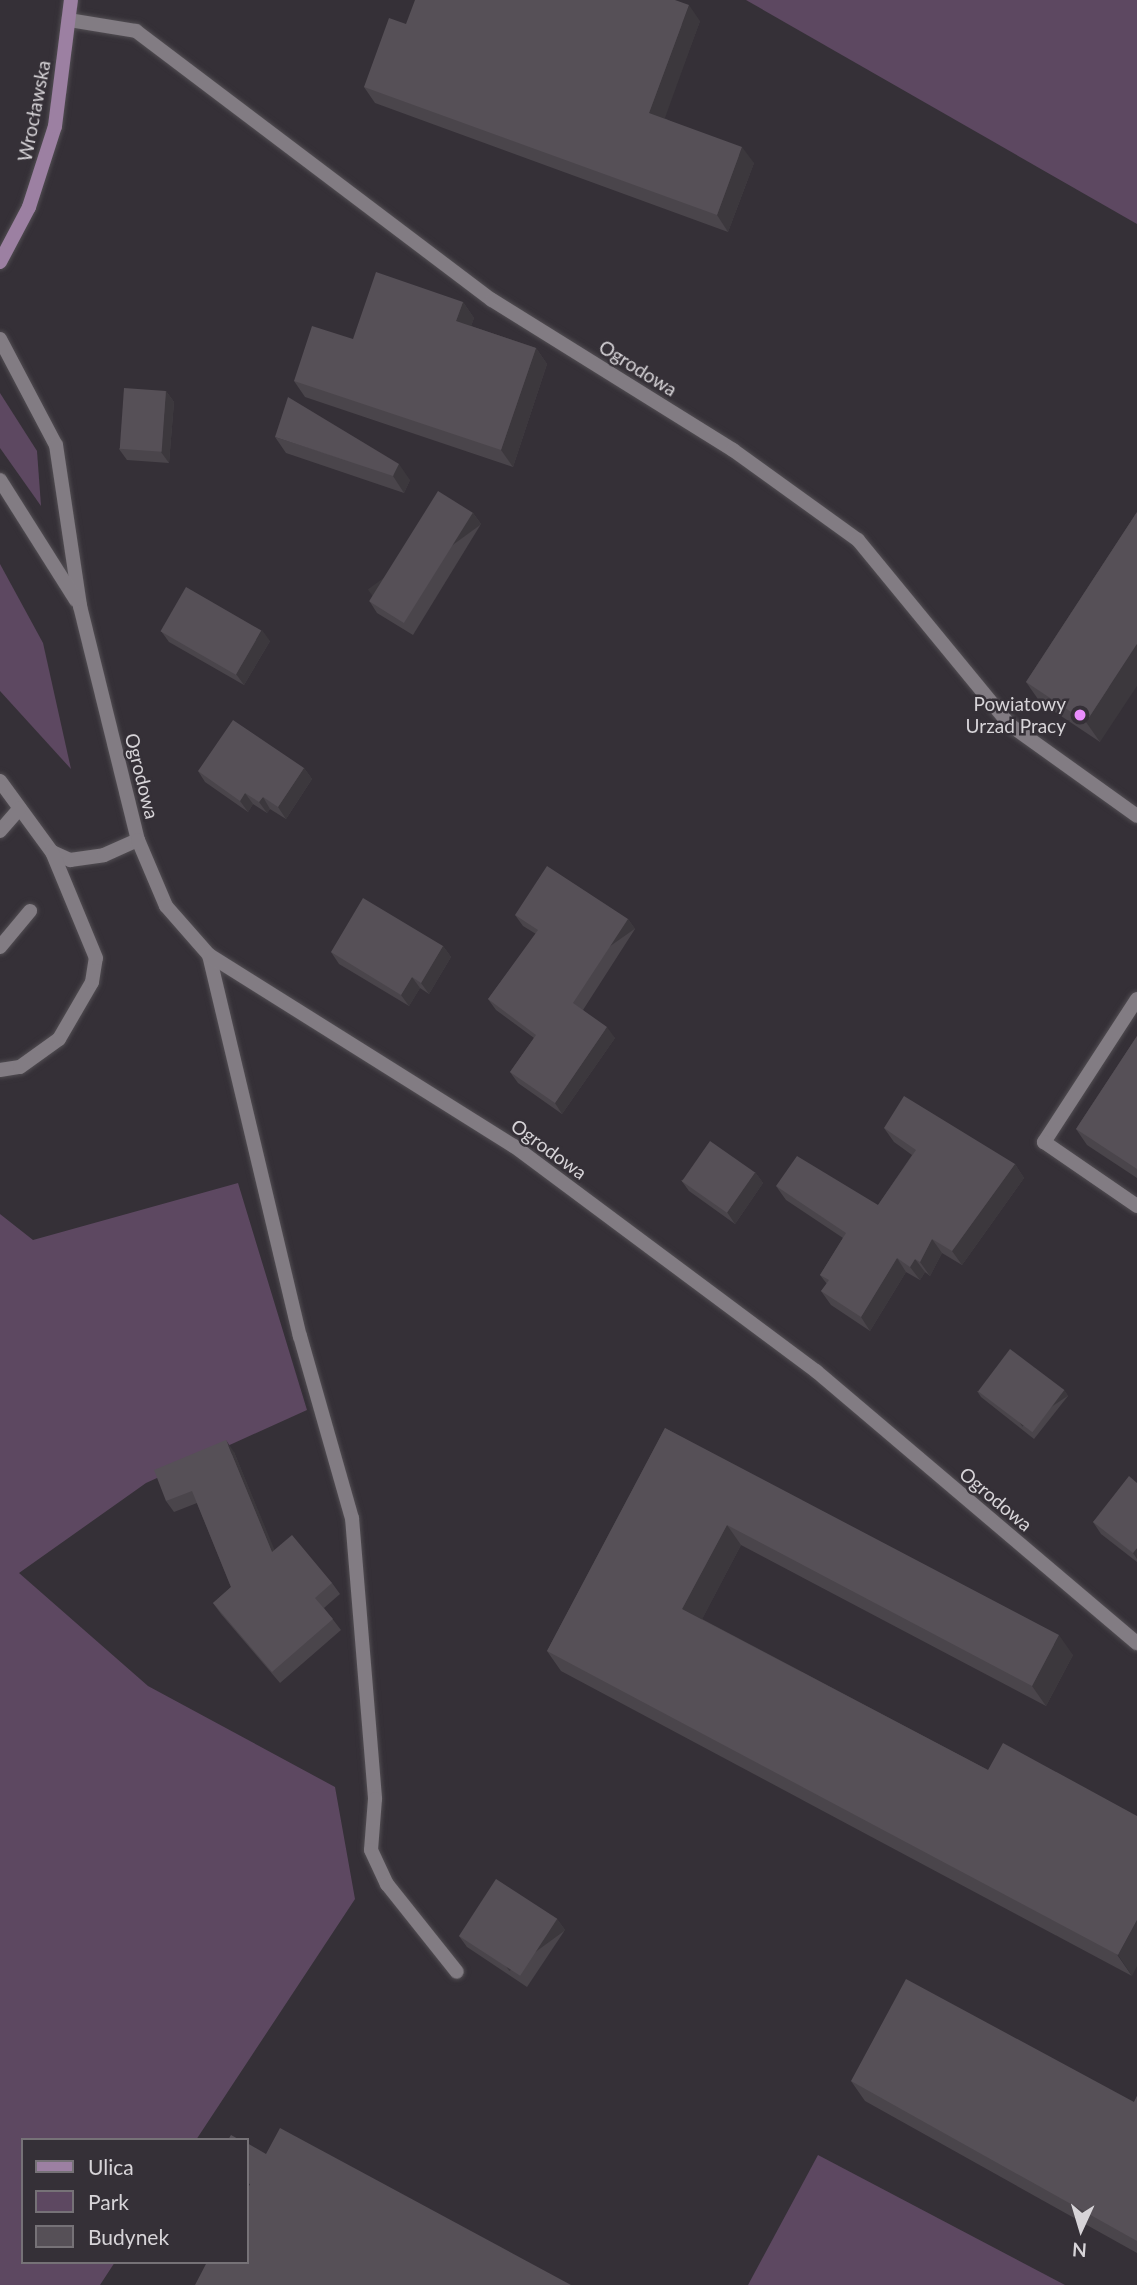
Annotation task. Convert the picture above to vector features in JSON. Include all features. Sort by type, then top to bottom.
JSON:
[{"type":"main road","name":"Wrocławska","points":[[0,262],[45,160],[71,0]]},
{"type":"street","name":"Ogrodowa","points":[[69,20],[136,31],[492,300],[733,450],[858,540],[1010,725],[1137,816]]},
{"type":"street","name":"Ogrodowa","points":[[0,339],[56,445],[80,606],[138,840],[166,906],[209,955],[514,1146],[816,1371],[1137,1643]]},
{"type":"street","name":"Ogrodowa","points":[[0,480],[80,606]]},
{"type":"street","points":[[0,781],[52,852],[96,958],[92,982],[60,1039],[20,1067],[0,1069]]},
{"type":"street","points":[[0,831],[20,808]]},
{"type":"street","points":[[52,852],[70,860],[104,855],[138,840]]},
{"type":"street","points":[[0,947],[30,911]]},
{"type":"street","points":[[209,955],[300,1336],[352,1518],[375,1799],[371,1850],[387,1884],[457,1972]]},
{"type":"street","points":[[1137,999],[1044,1142],[1137,1206]]},
{"type":"green space","points":[[746,0],[1137,0],[1137,224]]},
{"type":"green space","points":[[0,393],[37,451],[41,506],[0,448]]},
{"type":"green space","points":[[0,564],[43,643],[71,769],[0,691]]},
{"type":"green space","points":[[238,1183],[307,1410],[146,1483],[19,1573],[148,1686],[335,1787],[355,1899],[197,2138],[21,2138],[21,2264],[114,2264],[100,2285],[0,2285],[0,1214],[33,1240]]},
{"type":"green space","points":[[818,2155],[1065,2285],[748,2285]]},
{"type":"building","points":[[415,0],[675,0],[689,5],[649,113],[742,147],[717,215],[364,87],[389,18],[406,24]]},
{"type":"building","points":[[376,272],[463,302],[456,321],[536,348],[501,450],[294,381],[312,326],[353,339]]},
{"type":"building","points":[[124,388],[166,391],[162,452],[120,449]]},
{"type":"building","points":[[288,397],[399,464],[393,476],[275,437]]},
{"type":"building","points":[[438,491],[473,513],[404,623],[369,601]]},
{"type":"building","points":[[1137,512],[1137,644],[1086,722],[1026,682]]},
{"type":"building","points":[[186,587],[261,630],[236,675],[160,631]]},
{"type":"building","points":[[233,720],[304,768],[278,807],[263,797],[259,802],[245,793],[240,801],[198,771]]},
{"type":"building","points":[[547,866],[628,919],[573,1003],[607,1027],[555,1103],[510,1072],[536,1035],[488,999],[538,930],[515,915]]},
{"type":"building","points":[[363,898],[443,946],[421,983],[412,977],[401,995],[331,952]]},
{"type":"building","points":[[1137,1036],[1137,1169],[1076,1129]]},
{"type":"building","points":[[904,1096],[1015,1164],[952,1251],[932,1239],[920,1262],[915,1259],[910,1267],[897,1258],[861,1317],[821,1291],[829,1280],[820,1275],[846,1233],[776,1186],[797,1156],[878,1205],[916,1150],[884,1128]]},
{"type":"building","points":[[710,1141],[755,1173],[727,1213],[682,1181]]},
{"type":"building","points":[[1010,1349],[1064,1390],[1032,1432],[978,1391]]},
{"type":"building","points":[[665,1428],[1059,1635],[1032,1686],[727,1525],[682,1609],[988,1770],[1003,1743],[1137,1816],[1137,1920],[1118,1955],[547,1651]]},
{"type":"building","points":[[226,1440],[272,1552],[292,1535],[332,1583],[315,1598],[333,1619],[272,1672],[213,1603],[231,1587],[192,1491],[166,1501],[154,1470]]},
{"type":"building","points":[[1129,1476],[1137,1483],[1137,1548],[1133,1553],[1093,1522]]},
{"type":"building","points":[[496,1879],[557,1919],[520,1976],[459,1936]]},
{"type":"building","points":[[906,1979],[1134,2102],[1137,2096],[1137,2241],[851,2081]]},
{"type":"building","points":[[280,2128],[571,2285],[195,2285],[206,2264],[248,2264],[248,2144],[266,2154]]},
{"type":"place","name":"Powiatowy Urzad Pracy","points":[[1080,715]]}]
